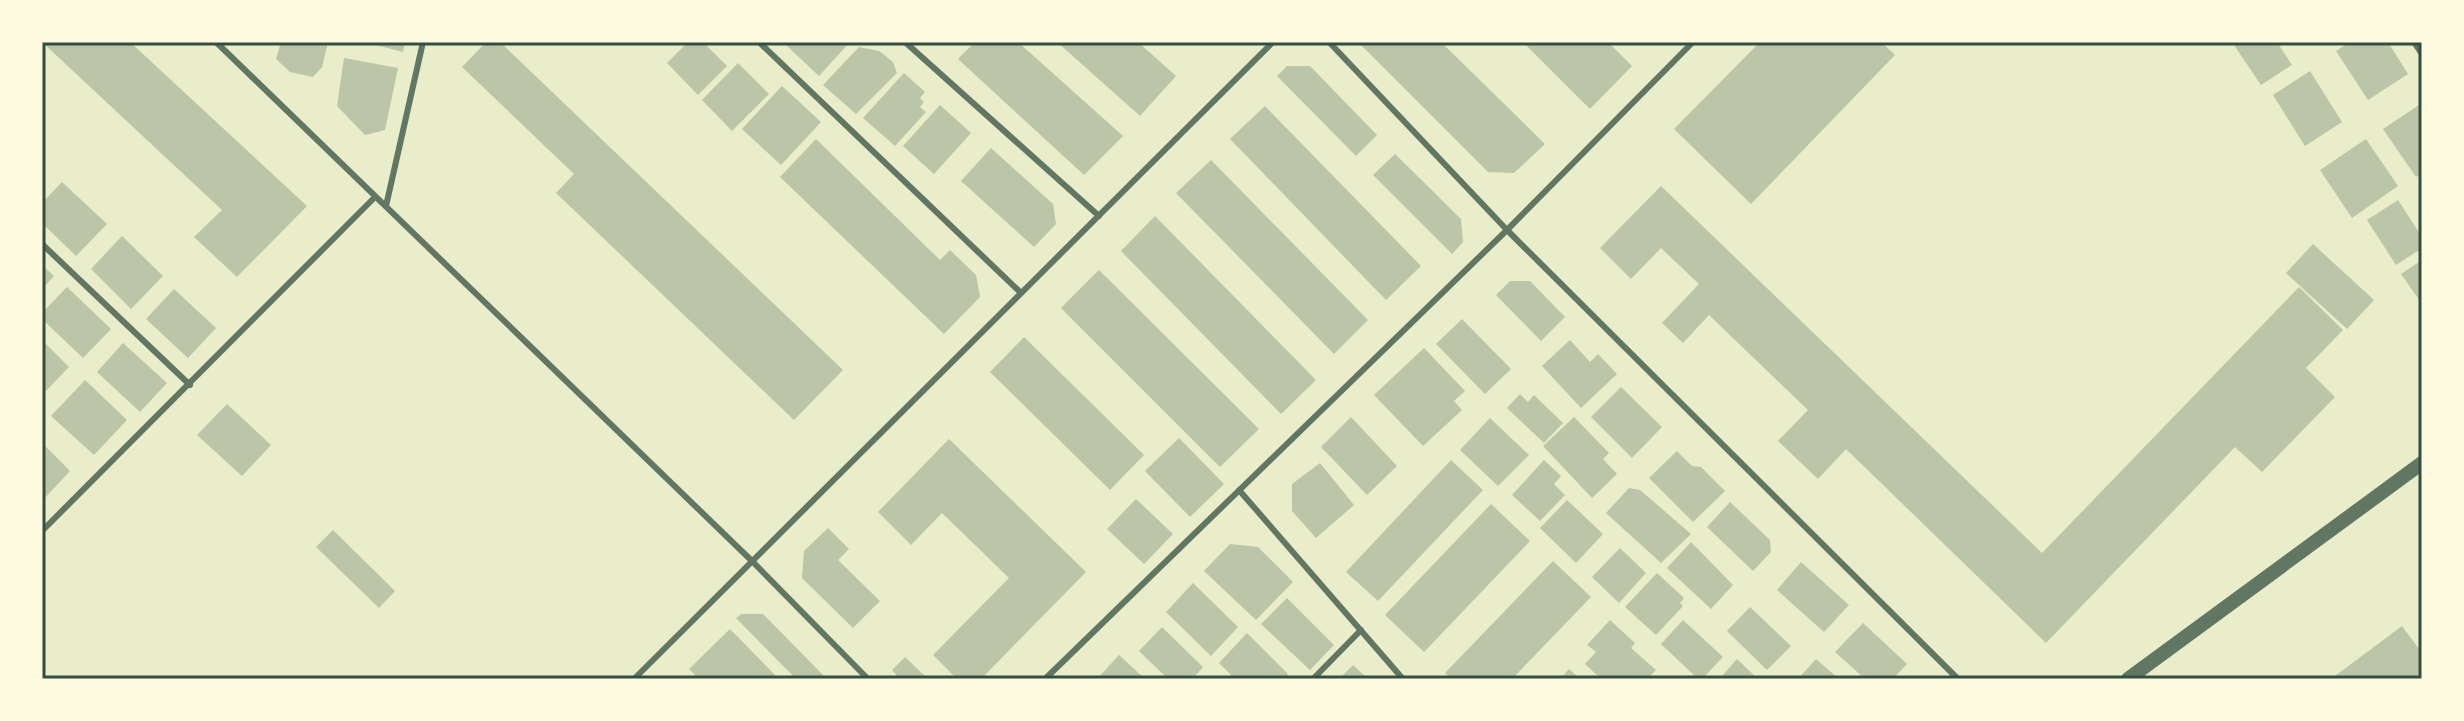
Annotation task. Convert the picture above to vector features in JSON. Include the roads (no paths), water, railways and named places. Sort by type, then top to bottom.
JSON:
[{"type":"street","points":[[2128,679],[2422,463]]},
{"type":"lane","points":[[216,42],[753,562],[868,679]]},
{"type":"lane","points":[[386,207],[423,42]]},
{"type":"lane","points":[[759,42],[1021,293]]},
{"type":"lane","points":[[905,42],[1099,216]]},
{"type":"lane","points":[[634,679],[1273,42]]},
{"type":"lane","points":[[1329,42],[1507,230],[1958,679]]},
{"type":"lane","points":[[1045,679],[1507,230],[1693,42]]},
{"type":"lane","points":[[2414,42],[2422,54]]},
{"type":"lane","points":[[42,531],[375,197]]},
{"type":"lane","points":[[42,244],[190,385]]},
{"type":"lane","points":[[1239,490],[1403,679]]},
{"type":"lane","points":[[1313,679],[1361,630]]}]
